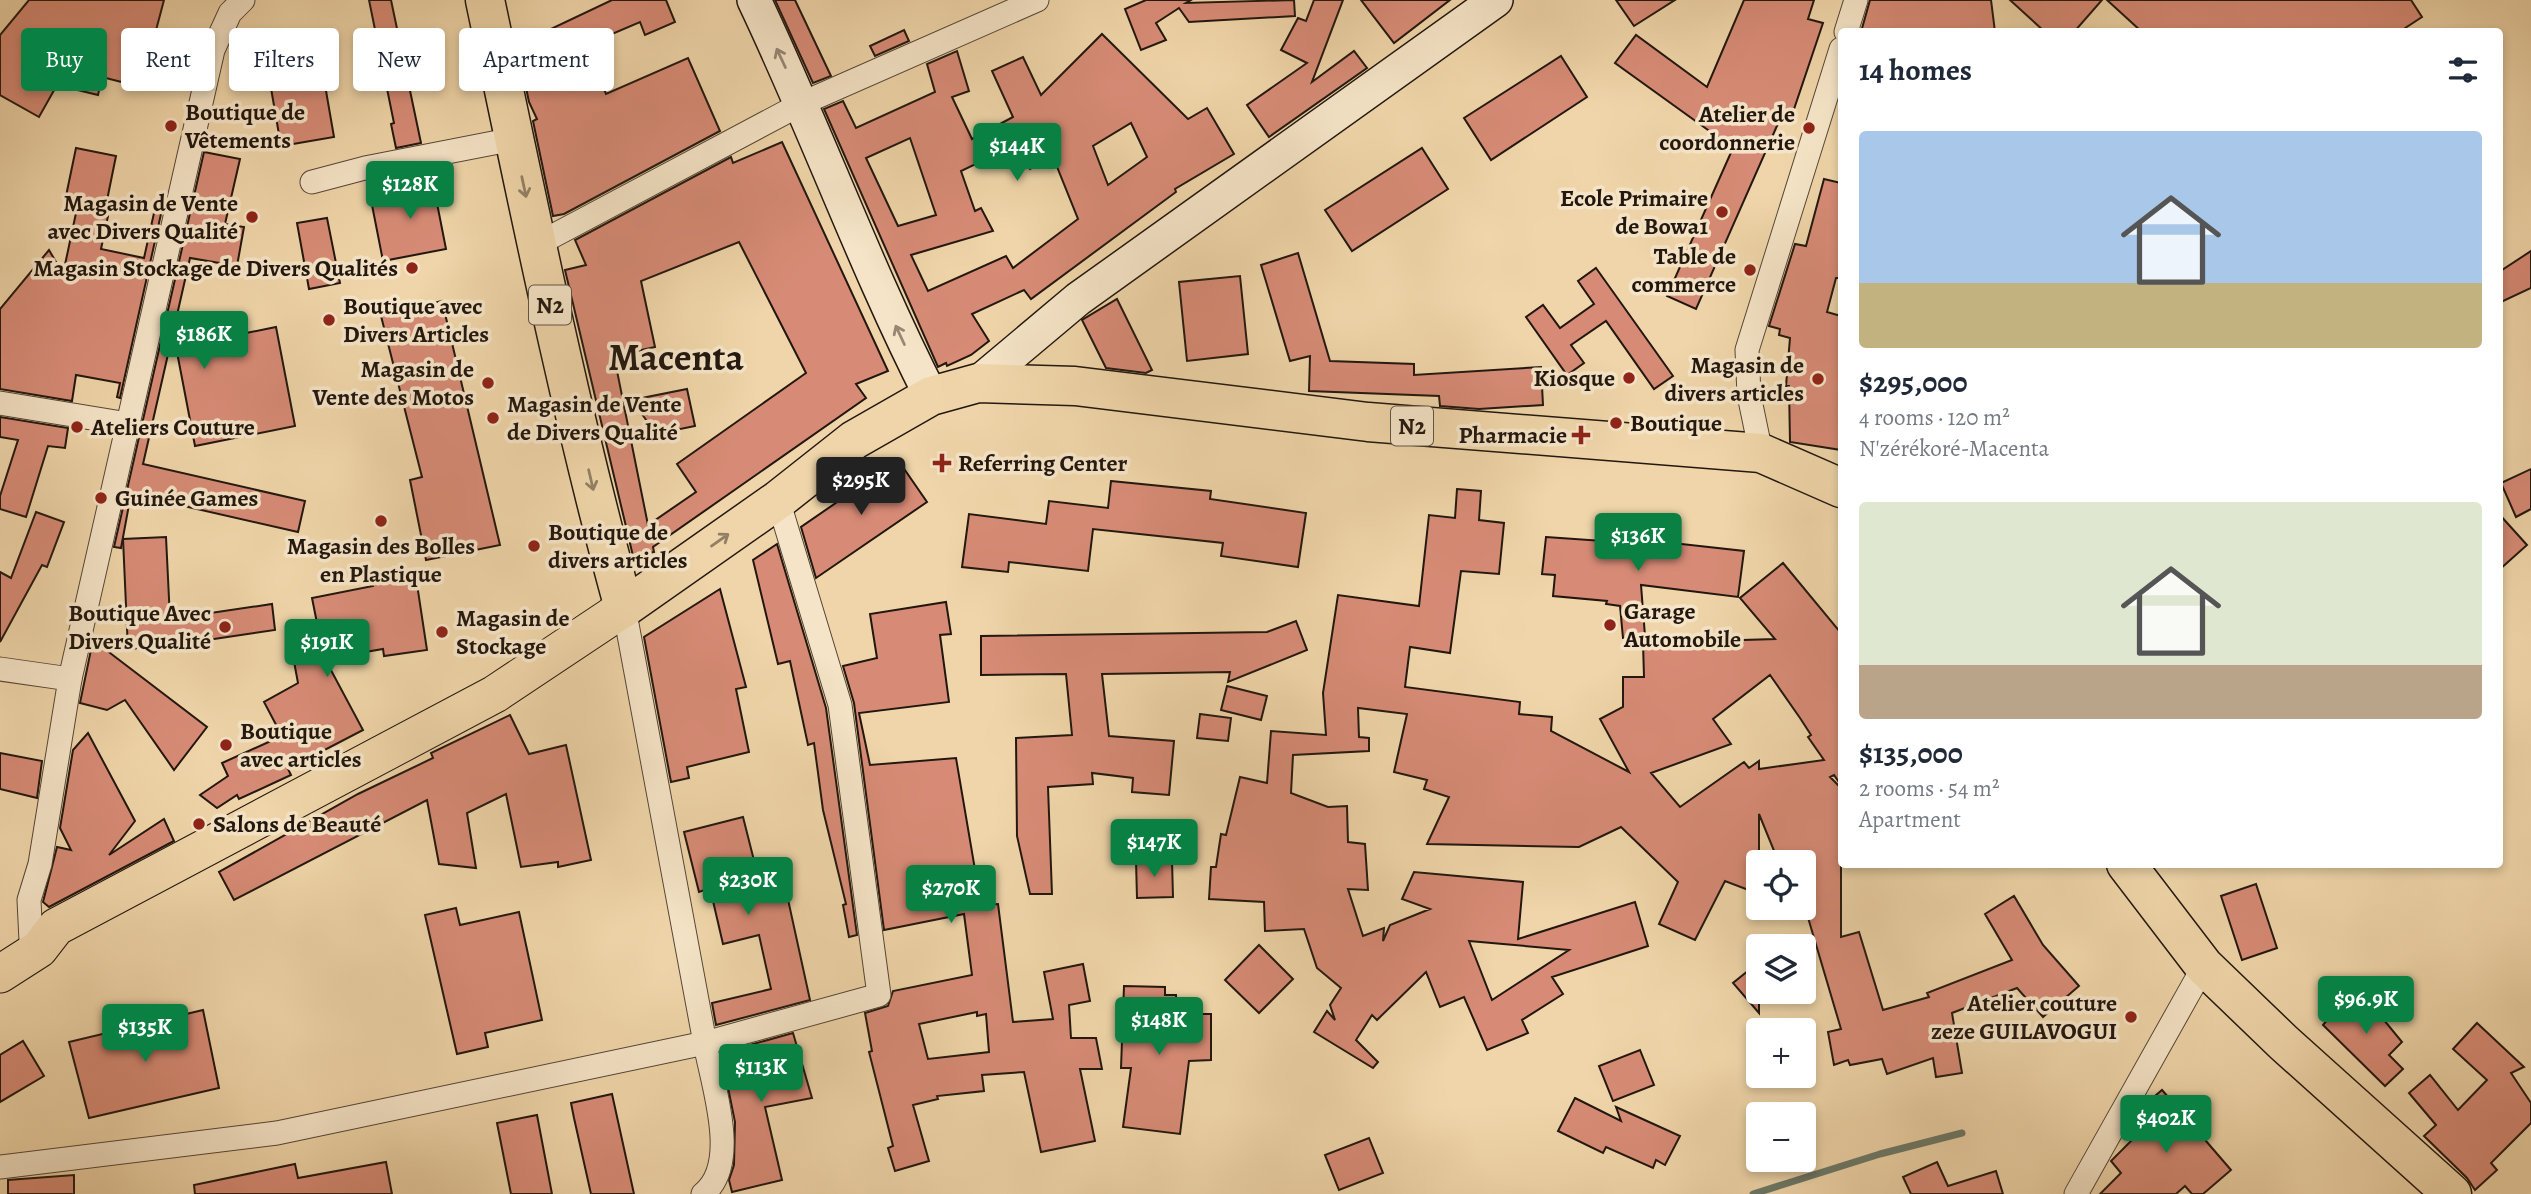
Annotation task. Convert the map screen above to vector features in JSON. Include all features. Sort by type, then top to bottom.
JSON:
[{"type":"highway","name":"N2","points":[[485,0],[536,245],[598,511],[624,608],[778,499],[854,440],[931,396],[978,383],[1075,386],[1367,422],[1761,453],[1838,487]]},
{"type":"highway","points":[[2129,868],[2204,966],[2284,1043],[2452,1194]]},
{"type":"main road","points":[[754,0],[803,103],[900,336],[931,396]]},
{"type":"main road","points":[[978,383],[1078,299],[1496,0]]},
{"type":"main road","points":[[0,974],[39,949],[56,927],[495,694],[624,608]]},
{"type":"street","points":[[39,949],[31,940],[29,900],[40,864],[70,679],[213,50],[230,13],[243,0]]},
{"type":"street","points":[[536,245],[803,103],[1037,0]]},
{"type":"street","points":[[1847,28],[1856,0]]},
{"type":"street","points":[[1761,453],[1749,395],[1747,350],[1838,58]]},
{"type":"street","points":[[312,182],[365,168],[514,139]]},
{"type":"street","points":[[0,403],[128,424]]},
{"type":"street","points":[[0,1167],[277,1133],[705,1043],[879,995],[840,705],[778,499]]},
{"type":"street","points":[[624,608],[725,1149],[713,1186],[703,1194]]},
{"type":"street","points":[[0,669],[70,679]]},
{"type":"street","points":[[2076,1194],[2204,966]]},
{"type":"building","points":[[29,0],[164,0],[157,28],[121,28],[121,82],[107,78],[107,28],[21,28],[21,91],[54,91],[39,117],[0,95],[0,35]]},
{"type":"building","points":[[369,0],[391,0],[397,28],[375,28]]},
{"type":"building","points":[[612,0],[666,0],[675,22],[645,35],[640,22],[614,33],[614,28],[553,28]]},
{"type":"building","points":[[775,0],[795,0],[831,76],[813,83]]},
{"type":"building","points":[[1146,0],[1191,0],[1186,3],[1294,0],[1295,16],[1189,22],[1179,8],[1156,23],[1166,40],[1141,50],[1125,9]]},
{"type":"building","points":[[1314,0],[1343,0],[1312,82],[1354,51],[1367,68],[1269,137],[1247,105],[1307,63],[1281,50],[1298,18],[1306,21]]},
{"type":"building","points":[[1361,0],[1450,0],[1394,43]]},
{"type":"building","points":[[1616,0],[1675,0],[1634,26]]},
{"type":"building","points":[[1744,0],[1814,0],[1808,19],[1823,23],[1793,112],[1784,110],[1696,309],[1667,296],[1733,148],[1615,63],[1636,35],[1707,87]]},
{"type":"building","points":[[1870,0],[1991,0],[1994,28],[1862,28]]},
{"type":"building","points":[[2010,0],[2102,0],[2078,28],[2041,28]]},
{"type":"building","points":[[2107,0],[2411,0],[2422,17],[2405,28],[2138,28]]},
{"type":"building","points":[[904,30],[909,41],[875,56],[870,46]]},
{"type":"building","points":[[1102,34],[1188,119],[1207,108],[1234,154],[1175,189],[1176,192],[1031,299],[1024,290],[972,314],[989,341],[971,355],[947,366],[946,363],[938,367],[824,109],[843,101],[856,128],[935,92],[927,64],[957,51],[969,91],[952,97],[972,139],[1013,117],[992,71],[1023,57],[1041,95]],"holes":[[[1131,123],[1147,157],[1108,185],[1093,146]],[[910,138],[936,215],[898,226],[866,158]],[[1017,144],[1030,169],[1053,157],[1078,219],[1013,268],[1006,256],[928,291],[911,255],[993,231],[981,208],[975,211],[961,171]]]},
{"type":"building","name":"Ecole Primaire de Bowa1","points":[[1561,56],[1587,97],[1491,160],[1464,118]]},
{"type":"building","points":[[688,58],[720,131],[564,214],[553,216],[533,121],[537,119],[527,91],[605,91],[606,94]]},
{"type":"building","points":[[82,91],[99,91],[98,95]]},
{"type":"building","points":[[271,91],[326,91],[334,137],[281,146]]},
{"type":"building","points":[[387,91],[410,91],[421,143],[396,148],[391,124],[394,123]]},
{"type":"building","points":[[782,142],[888,371],[856,384],[866,398],[653,547],[654,552],[633,556],[565,270],[586,265],[575,240],[731,157],[733,163]],"holes":[[[739,242],[806,373],[677,464],[696,492],[648,525],[614,356],[655,347],[641,281]]]},
{"type":"building","points":[[76,148],[116,156],[104,215],[108,216],[101,249],[144,258],[158,195],[165,196],[120,398],[117,397],[120,383],[76,375],[72,401],[0,389],[0,309],[49,250],[63,274],[79,199],[66,196]]},
{"type":"building","points":[[1422,148],[1448,189],[1352,251],[1325,210]]},
{"type":"building","points":[[204,152],[240,159],[225,224],[244,227],[237,266],[190,258],[143,464],[305,501],[298,532],[131,494],[121,548],[114,547]]},
{"type":"building","points":[[426,170],[431,193],[435,193],[446,249],[383,261],[372,205],[407,198],[402,175]]},
{"type":"building","points":[[1824,179],[1838,182],[1838,278],[1827,312],[1838,315],[1838,450],[1790,442],[1789,386],[1786,386],[1790,338],[1779,335],[1780,329],[1769,326],[1795,244],[1806,246]]},
{"type":"building","points":[[327,218],[340,283],[309,289],[297,223]]},
{"type":"building","points":[[2531,251],[2531,288],[2503,301],[2503,269]]},
{"type":"building","points":[[1298,253],[1330,361],[1414,364],[1414,375],[1541,367],[1543,405],[1479,409],[1440,406],[1439,396],[1309,391],[1310,356],[1290,361],[1261,265]]},
{"type":"building","points":[[1596,268],[1673,376],[1654,389],[1606,321],[1571,345],[1584,363],[1567,375],[1526,317],[1543,305],[1560,328],[1594,304],[1578,281]]},
{"type":"building","points":[[1240,276],[1248,354],[1187,361],[1179,282]]},
{"type":"building","points":[[1117,299],[1152,370],[1146,373],[1106,368],[1082,320]]},
{"type":"building","points":[[442,301],[500,545],[426,560],[410,480],[422,477],[381,316]]},
{"type":"building","points":[[276,327],[295,426],[195,446],[176,347]]},
{"type":"building","points":[[687,389],[695,426],[656,434],[632,400]]},
{"type":"building","points":[[0,417],[68,428],[65,448],[48,446],[26,517],[0,509],[0,496],[18,440],[0,437]]},
{"type":"building","points":[[898,460],[927,502],[816,578],[801,527]]},
{"type":"building","points":[[2531,469],[2531,509],[2516,517],[2503,482]]},
{"type":"building","points":[[1111,481],[1211,491],[1210,499],[1306,513],[1298,567],[1221,556],[1223,543],[1093,529],[1088,571],[1009,562],[1008,572],[962,567],[969,514],[1046,524],[1049,501],[1108,508]]},
{"type":"building","points":[[1457,489],[1481,491],[1479,520],[1504,523],[1499,574],[1461,571],[1450,653],[1410,647],[1405,687],[1520,702],[1519,714],[1552,717],[1551,731],[1629,772],[1600,719],[1623,707],[1623,677],[1644,677],[1643,643],[1775,639],[1740,598],[1783,563],[1838,629],[1838,781],[1834,775],[1830,777],[1838,785],[1841,937],[1859,932],[1883,1010],[1929,997],[1927,993],[2012,960],[1985,914],[2014,896],[2043,945],[2079,986],[2043,1017],[2017,988],[1952,1013],[1962,1073],[1936,1077],[1933,1058],[1887,1074],[1882,1059],[1850,1065],[1848,1060],[1834,1065],[1828,1032],[1841,1029],[1816,945],[1816,934],[1813,934],[1809,920],[1816,920],[1816,850],[1774,850],[1759,814],[1759,850],[1746,850],[1746,889],[1725,881],[1695,940],[1659,924],[1678,882],[1621,827],[1579,847],[1427,844],[1449,797],[1424,789],[1427,780],[1394,772],[1407,714],[1358,708],[1359,737],[1369,738],[1369,751],[1293,755],[1291,793],[1328,807],[1347,806],[1348,842],[1365,844],[1368,890],[1348,889],[1363,936],[1384,928],[1383,941],[1390,925],[1430,909],[1402,899],[1414,872],[1523,882],[1518,939],[1635,902],[1648,946],[1552,977],[1563,994],[1522,1020],[1528,1033],[1487,1050],[1464,997],[1440,1007],[1426,972],[1377,1020],[1372,1015],[1356,1040],[1378,1062],[1373,1068],[1314,1032],[1327,1011],[1335,1020],[1330,1005],[1341,988],[1317,968],[1304,929],[1265,931],[1264,902],[1209,899],[1211,867],[1216,867],[1221,834],[1226,835],[1240,777],[1267,783],[1271,731],[1326,735],[1323,693],[1338,595],[1419,606],[1429,515],[1455,518]],"holes":[[[1770,675],[1811,735],[1808,737],[1824,760],[1759,769],[1759,761],[1749,768],[1744,762],[1680,807],[1651,773],[1731,744],[1713,719]],[[1469,941],[1503,944],[1569,950],[1492,1000]]]},
{"type":"building","points":[[36,512],[64,522],[47,567],[42,565],[0,642],[0,572],[11,578]]},
{"type":"building","points":[[2503,518],[2527,545],[2503,566]]},
{"type":"building","points":[[166,537],[170,619],[272,604],[275,630],[180,644],[179,639],[128,650],[123,539]]},
{"type":"building","points":[[1546,537],[1617,542],[1617,539],[1663,546],[1664,542],[1744,551],[1738,597],[1641,585],[1645,636],[1623,638],[1620,606],[1606,604],[1607,601],[1553,596],[1555,575],[1542,574]]},
{"type":"building","points":[[777,544],[826,708],[857,935],[849,937],[843,905],[846,904],[823,810],[814,743],[808,745],[790,661],[778,664],[753,560]]},
{"type":"building","points":[[415,571],[427,650],[384,656],[383,649],[325,659],[363,730],[288,769],[291,775],[239,799],[237,795],[217,808],[200,795],[228,776],[222,763],[282,736],[264,702],[298,683],[288,629],[317,623],[312,598],[373,586],[372,578]]},
{"type":"building","points":[[720,589],[746,687],[736,689],[749,752],[687,767],[689,778],[671,782],[644,637]]},
{"type":"building","points":[[946,602],[951,634],[940,635],[949,702],[859,713],[870,765],[956,758],[981,905],[998,904],[1013,1022],[1053,1019],[1044,972],[1083,964],[1090,1001],[1069,1005],[1071,1038],[1096,1038],[1102,1069],[1080,1069],[1095,1141],[1041,1152],[1024,1072],[982,1075],[984,1091],[937,1096],[938,1099],[913,1105],[929,1161],[895,1171],[888,1148],[893,1146],[869,1052],[872,1051],[865,1013],[888,1006],[893,991],[972,975],[964,914],[884,930],[854,703],[843,666],[877,658],[870,614]],"holes":[[[977,1012],[977,1016],[986,1014],[989,1052],[928,1059],[919,1024]]]},
{"type":"building","points":[[1296,621],[1307,650],[1228,682],[1230,672],[1102,674],[1109,736],[1174,741],[1169,795],[1132,792],[1133,778],[1092,773],[1093,784],[1048,787],[1052,894],[1030,894],[1017,836],[1016,738],[1072,735],[1066,674],[981,675],[981,636],[1267,632]]},
{"type":"building","points":[[93,640],[207,727],[174,770],[125,700],[107,710],[80,703]]},
{"type":"building","points":[[1227,686],[1267,696],[1261,720],[1221,710]]},
{"type":"building","points":[[1200,714],[1231,718],[1228,741],[1197,738]]},
{"type":"building","points":[[510,715],[529,754],[566,745],[591,860],[558,867],[558,862],[521,867],[506,794],[467,813],[476,868],[439,864],[427,800],[234,900],[219,872],[358,794],[433,758],[431,753]]},
{"type":"building","points":[[88,733],[135,821],[109,855],[164,819],[174,841],[49,907],[43,902],[57,847],[71,850],[60,828],[73,750]]},
{"type":"building","points":[[0,753],[42,761],[37,798],[0,789]]},
{"type":"building","points":[[743,817],[764,900],[787,895],[810,1000],[716,1025],[712,1003],[771,989],[759,935],[723,944],[710,888],[699,892],[684,832]]},
{"type":"building","points":[[1172,860],[1173,897],[1137,898],[1136,861]]},
{"type":"building","points":[[2256,884],[2277,948],[2242,960],[2221,896]]},
{"type":"building","points":[[456,908],[460,925],[519,912],[542,1020],[485,1033],[488,1047],[457,1054],[425,915]]},
{"type":"building","points":[[1259,945],[1293,979],[1259,1013],[1225,980]]},
{"type":"building","points":[[1746,972],[1746,998],[1733,983]]},
{"type":"building","points":[[1124,986],[1165,987],[1165,995],[1176,995],[1177,1014],[1211,1014],[1211,1060],[1189,1061],[1180,1134],[1123,1127],[1131,1068],[1121,1068]]},
{"type":"building","points":[[2356,986],[2402,1042],[2389,1055],[2403,1069],[2385,1086],[2323,1025]]},
{"type":"building","points":[[1751,1004],[1759,1004],[1759,1013]]},
{"type":"building","points":[[203,1010],[219,1088],[89,1118],[69,1042]]},
{"type":"building","points":[[2477,1023],[2524,1067],[2511,1073],[2531,1103],[2531,1123],[2491,1163],[2497,1170],[2475,1190],[2467,1178],[2424,1136],[2436,1125],[2409,1093],[2430,1075],[2458,1110],[2487,1080],[2453,1049]]},
{"type":"building","points":[[793,1033],[812,1098],[765,1107],[782,1180],[732,1192],[729,1180],[734,1165],[735,1122],[721,1053]]},
{"type":"building","points":[[23,1041],[44,1076],[0,1102],[0,1055]]},
{"type":"building","points":[[1640,1050],[1654,1085],[1613,1101],[1599,1066]]},
{"type":"building","points":[[2162,1090],[2231,1170],[2203,1194],[2192,1194],[2185,1186],[2176,1194],[2100,1194],[2121,1173],[2111,1161],[2139,1133],[2131,1124],[2140,1109]]},
{"type":"building","points":[[612,1094],[634,1194],[591,1194],[574,1118],[571,1103]]},
{"type":"building","points":[[1575,1098],[1621,1121],[1616,1107],[1680,1136],[1665,1165],[1656,1160],[1653,1168],[1606,1147],[1603,1153],[1558,1131]]},
{"type":"building","points":[[537,1115],[552,1194],[511,1194],[497,1123]]},
{"type":"building","points":[[1369,1138],[1383,1173],[1339,1190],[1325,1155]]},
{"type":"building","points":[[386,1162],[392,1194],[195,1194],[194,1185],[295,1164],[298,1178]]},
{"type":"building","points":[[1937,1162],[1948,1186],[1996,1171],[2003,1194],[1911,1194],[1903,1177]]},
{"type":"building","points":[[74,1175],[74,1194],[8,1194],[8,1180]]},
{"type":"waterway","points":[[1753,1194],[1880,1154],[1962,1133]]},
{"type":"place","name":"Boutique de Vêtements","points":[[171,126]]},
{"type":"place","name":"Atelier de coordonnerie","points":[[1809,128]]},
{"type":"place","name":"Ecole Primaire de Bowa1","points":[[1722,212]]},
{"type":"place","name":"Magasin de Vente avec Divers Qualité","points":[[252,217]]},
{"type":"place","name":"Magasin Stockage de Divers Qualités","points":[[412,268]]},
{"type":"place","name":"Table de commerce","points":[[1750,270]]},
{"type":"place","name":"Boutique avec Divers Articles","points":[[329,320]]},
{"type":"place","name":"Kiosque","points":[[1629,378]]},
{"type":"place","name":"Magasin de divers articles","points":[[1818,379]]},
{"type":"place","name":"Magasin de Vente des Motos","points":[[488,383]]},
{"type":"place","name":"Magasin de Vente de Divers Qualité","points":[[493,418]]},
{"type":"place","name":"Boutique","points":[[1616,423]]},
{"type":"place","name":"Ateliers Couture","points":[[77,427]]},
{"type":"place","name":"Pharmacie","points":[[1581,435]]},
{"type":"place","name":"Referring Center","points":[[942,463]]},
{"type":"place","name":"Guinée Games","points":[[101,498]]},
{"type":"place","name":"Magasin des Bolles en Plastique","points":[[381,521]]},
{"type":"place","name":"Boutique de divers articles","points":[[534,546]]},
{"type":"place","name":"Garage Automobile","points":[[1610,625]]},
{"type":"place","name":"Boutique Avec Divers Qualité","points":[[225,627]]},
{"type":"place","name":"Magasin de Stockage","points":[[442,632]]},
{"type":"place","name":"Boutique avec articles","points":[[226,745]]},
{"type":"place","name":"Salons de Beauté","points":[[199,824]]},
{"type":"place","name":"Atelier couture zeze GUILAVOGUI","points":[[2131,1017]]},
{"type":"district","name":"Macenta","points":[[676,357]]}]
